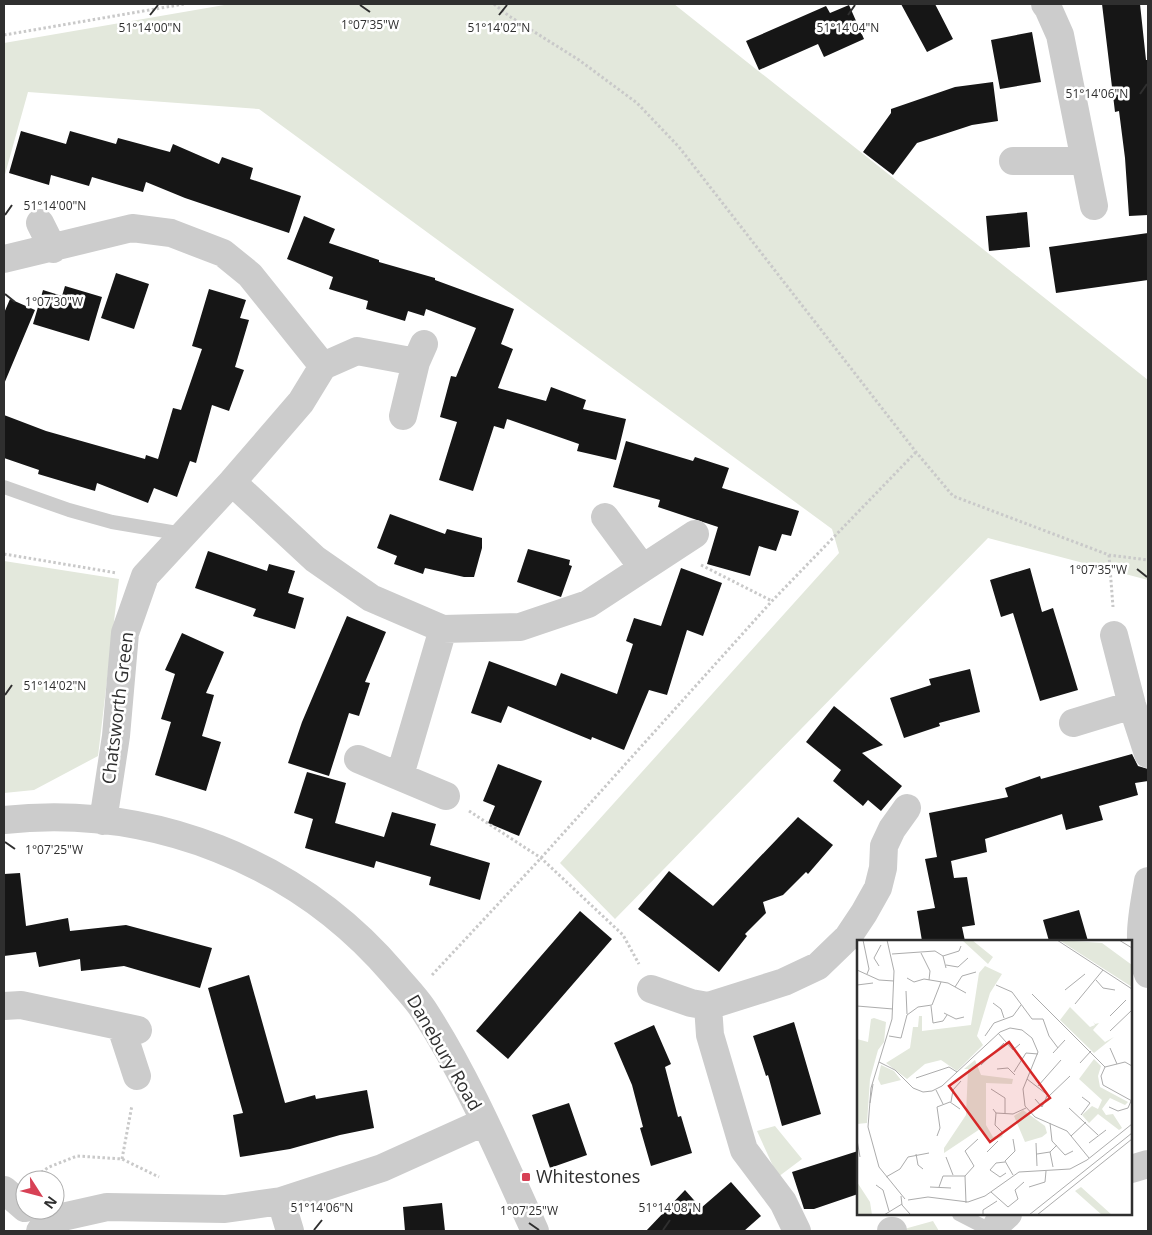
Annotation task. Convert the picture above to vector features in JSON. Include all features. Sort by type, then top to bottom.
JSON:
[{"type":"street","points":[[1044,4],[1048,8],[1060,35],[1094,206]]},
{"type":"street","points":[[1014,161],[1084,161]]},
{"type":"street","points":[[40,224],[53,249]]},
{"type":"street","points":[[4,259],[53,249],[132,228],[171,233],[223,253],[250,275],[323,366],[357,350],[420,353],[403,416]]},
{"type":"street","name":"Chatsworth Green","points":[[103,821],[116,736],[126,633],[145,576],[232,482],[301,402],[323,366]]},
{"type":"street","points":[[232,482],[315,559],[371,598],[443,629],[520,627],[588,604],[642,567],[688,539]]},
{"type":"street","points":[[606,517],[642,567]]},
{"type":"street","points":[[400,775],[443,629]]},
{"type":"street","points":[[1114,635],[1132,706],[1148,754]]},
{"type":"street","points":[[1073,723],[1132,706]]},
{"type":"street","points":[[358,759],[400,775],[446,796]]},
{"type":"street","points":[[651,989],[691,1003],[708,1006],[802,974],[818,966],[853,941],[878,888],[883,868],[884,846],[892,829],[907,808]]},
{"type":"street","name":"Danebury Road","points":[[4,820],[60,818],[103,821],[172,832],[213,846],[250,862],[282,880],[350,927],[382,960],[422,1008],[484,1122],[535,1231]]},
{"type":"street","points":[[1148,881],[1141,932],[1143,958],[1148,974]]},
{"type":"street","points":[[4,1006],[21,1005],[130,1029],[137,1076]]},
{"type":"street","points":[[708,1006],[710,1035],[736,1129],[744,1150],[783,1202],[797,1231]]},
{"type":"street","points":[[65,1213],[107,1207],[225,1209],[281,1201],[382,1168],[484,1122]]},
{"type":"street","points":[[1132,1169],[1148,1164]]},
{"type":"street","points":[[4,1190],[15,1199]]},
{"type":"street","points":[[281,1201],[290,1231]]},
{"type":"street","points":[[993,1231],[1007,1215]]},
{"type":"lane","points":[[4,487],[69,510],[112,522],[183,534]]},
{"type":"lane","points":[[961,1215],[993,1231]]},
{"type":"path","points":[[4,35],[184,4]]},
{"type":"path","points":[[494,4],[509,16],[579,60],[637,103],[679,148],[952,496],[1109,554],[1148,560]]},
{"type":"path","points":[[431,976],[542,858],[772,601],[916,452]]},
{"type":"path","points":[[688,539],[696,562],[772,601]]},
{"type":"path","points":[[4,554],[145,576]]},
{"type":"path","points":[[1109,554],[1114,635]]},
{"type":"path","points":[[446,796],[542,858],[623,935],[651,989]]},
{"type":"path","points":[[122,1158],[137,1076]]},
{"type":"path","points":[[44,1170],[49,1166],[77,1156],[122,1158],[165,1180]]},
{"type":"shaded area","points":[[230,4],[674,4],[1148,380],[1148,580],[988,538],[615,919],[560,863],[839,553],[832,529],[259,109],[28,92],[4,178],[4,43]]},
{"type":"shaded area","points":[[4,561],[119,579],[98,756],[34,790],[4,793]]},
{"type":"shaded area","points":[[775,1126],[802,1159],[778,1177],[757,1131]]},
{"type":"shaded area","points":[[933,1221],[939,1231],[897,1231]]},
{"type":"building","points":[[901,4],[935,4],[953,39],[927,52]]},
{"type":"building","points":[[1102,4],[1140,4],[1146,60],[1148,60],[1148,215],[1129,216],[1125,158],[1119,111],[1115,112]]},
{"type":"building","points":[[849,5],[864,39],[824,57],[818,44],[759,70],[746,41],[826,6],[830,13]]},
{"type":"building","points":[[1032,32],[1041,82],[1000,89],[991,40]]},
{"type":"building","points":[[993,82],[998,121],[972,125],[917,143],[893,175],[863,152],[891,113],[891,109],[955,87]]},
{"type":"building","points":[[21,131],[66,144],[70,131],[116,144],[118,138],[170,152],[173,144],[219,164],[222,157],[253,168],[250,179],[301,196],[289,233],[185,198],[146,182],[143,192],[92,177],[89,186],[51,175],[49,185],[9,173]]},
{"type":"building","points":[[1027,212],[1030,247],[989,251],[986,216]]},
{"type":"building","points":[[304,216],[335,229],[329,243],[379,260],[379,262],[435,278],[435,280],[514,309],[501,344],[513,349],[498,388],[546,401],[551,387],[586,400],[583,409],[626,419],[616,460],[577,451],[579,444],[507,419],[504,429],[494,426],[473,491],[439,480],[457,422],[440,417],[451,376],[456,377],[476,328],[426,309],[424,316],[408,311],[405,321],[366,309],[368,301],[329,289],[333,277],[287,259]]},
{"type":"building","points":[[1148,233],[1148,280],[1056,293],[1049,247]]},
{"type":"building","points":[[116,273],[149,284],[134,329],[101,318]]},
{"type":"building","points":[[65,286],[102,297],[89,341],[33,324],[43,290],[62,296]]},
{"type":"building","points":[[209,289],[246,300],[240,318],[249,320],[235,367],[244,370],[229,411],[212,405],[196,463],[190,461],[177,497],[154,488],[148,503],[97,483],[95,491],[38,474],[39,470],[4,458],[4,415],[46,431],[145,459],[146,455],[158,459],[173,408],[181,410],[202,349],[192,346]]},
{"type":"building","points":[[10,299],[35,310],[4,384],[4,313]]},
{"type":"building","points":[[626,441],[693,461],[695,457],[729,468],[722,488],[799,511],[791,536],[782,534],[776,551],[759,546],[750,576],[707,564],[718,527],[658,507],[660,500],[613,487]]},
{"type":"building","points":[[390,514],[445,534],[447,529],[482,538],[482,548],[474,577],[464,577],[425,568],[423,574],[394,564],[397,556],[377,548]]},
{"type":"building","points":[[528,549],[570,560],[569,565],[572,566],[561,597],[517,582]]},
{"type":"building","points":[[208,551],[267,571],[269,564],[295,571],[288,593],[304,598],[295,629],[253,616],[256,609],[195,588]]},
{"type":"building","points":[[681,568],[722,583],[703,636],[687,630],[667,695],[649,690],[624,750],[592,737],[591,740],[508,706],[501,723],[471,713],[489,661],[556,686],[561,673],[617,694],[633,644],[626,641],[634,618],[661,626]]},
{"type":"building","points":[[1030,568],[1042,612],[1053,608],[1078,690],[1040,701],[1013,613],[1001,617],[990,580]]},
{"type":"building","points":[[347,616],[386,632],[365,682],[370,683],[359,716],[349,713],[329,776],[288,763],[302,722]]},
{"type":"building","points":[[182,633],[224,652],[206,693],[214,695],[202,736],[221,742],[206,791],[155,775],[171,722],[161,719],[175,674],[165,670]]},
{"type":"building","points":[[970,669],[980,712],[939,723],[940,726],[904,738],[890,698],[931,685],[929,679]]},
{"type":"building","points":[[834,706],[883,745],[862,753],[902,786],[881,811],[868,800],[863,806],[833,781],[841,770],[806,742]]},
{"type":"building","points":[[1132,754],[1138,766],[1148,769],[1148,781],[1135,783],[1138,795],[1099,806],[1103,820],[1066,830],[1062,814],[985,839],[987,852],[951,861],[954,878],[967,877],[975,925],[962,927],[965,940],[922,940],[917,911],[935,908],[925,859],[937,857],[929,813],[1008,797],[1005,788],[1040,776],[1041,779]]},
{"type":"building","points":[[498,764],[542,781],[519,836],[488,823],[495,806],[483,801]]},
{"type":"building","points":[[307,772],[346,783],[335,823],[384,837],[392,812],[436,824],[430,845],[490,863],[480,900],[429,885],[431,877],[376,861],[374,868],[305,848],[313,819],[294,813]]},
{"type":"building","points":[[798,817],[833,845],[808,874],[806,872],[783,895],[763,902],[766,913],[745,934],[747,936],[719,972],[638,909],[669,871],[713,906]]},
{"type":"building","points":[[20,873],[26,926],[68,918],[70,931],[126,925],[212,948],[200,988],[124,966],[81,971],[80,959],[39,967],[36,952],[4,956],[4,874]]},
{"type":"building","points":[[1079,910],[1088,940],[1049,940],[1043,920]]},
{"type":"building","points":[[580,911],[612,939],[508,1059],[476,1031]]},
{"type":"building","points":[[249,975],[285,1103],[315,1095],[316,1099],[367,1090],[374,1128],[290,1149],[240,1157],[233,1115],[243,1113],[208,988]]},
{"type":"building","points":[[794,1022],[821,1114],[782,1126],[768,1075],[766,1076],[753,1036]]},
{"type":"building","points":[[654,1025],[671,1064],[665,1067],[678,1117],[681,1116],[692,1153],[651,1166],[640,1128],[643,1127],[632,1085],[614,1043]]},
{"type":"building","points":[[569,1103],[587,1155],[550,1168],[532,1115]]},
{"type":"building","points":[[857,1151],[857,1194],[814,1209],[804,1209],[792,1172]]},
{"type":"building","points":[[731,1182],[761,1216],[744,1231],[646,1231],[685,1190],[701,1208]]},
{"type":"building","points":[[442,1203],[445,1231],[405,1231],[403,1207]]},
{"type":"place","name":"Whitestones","points":[[526,1177]]}]
